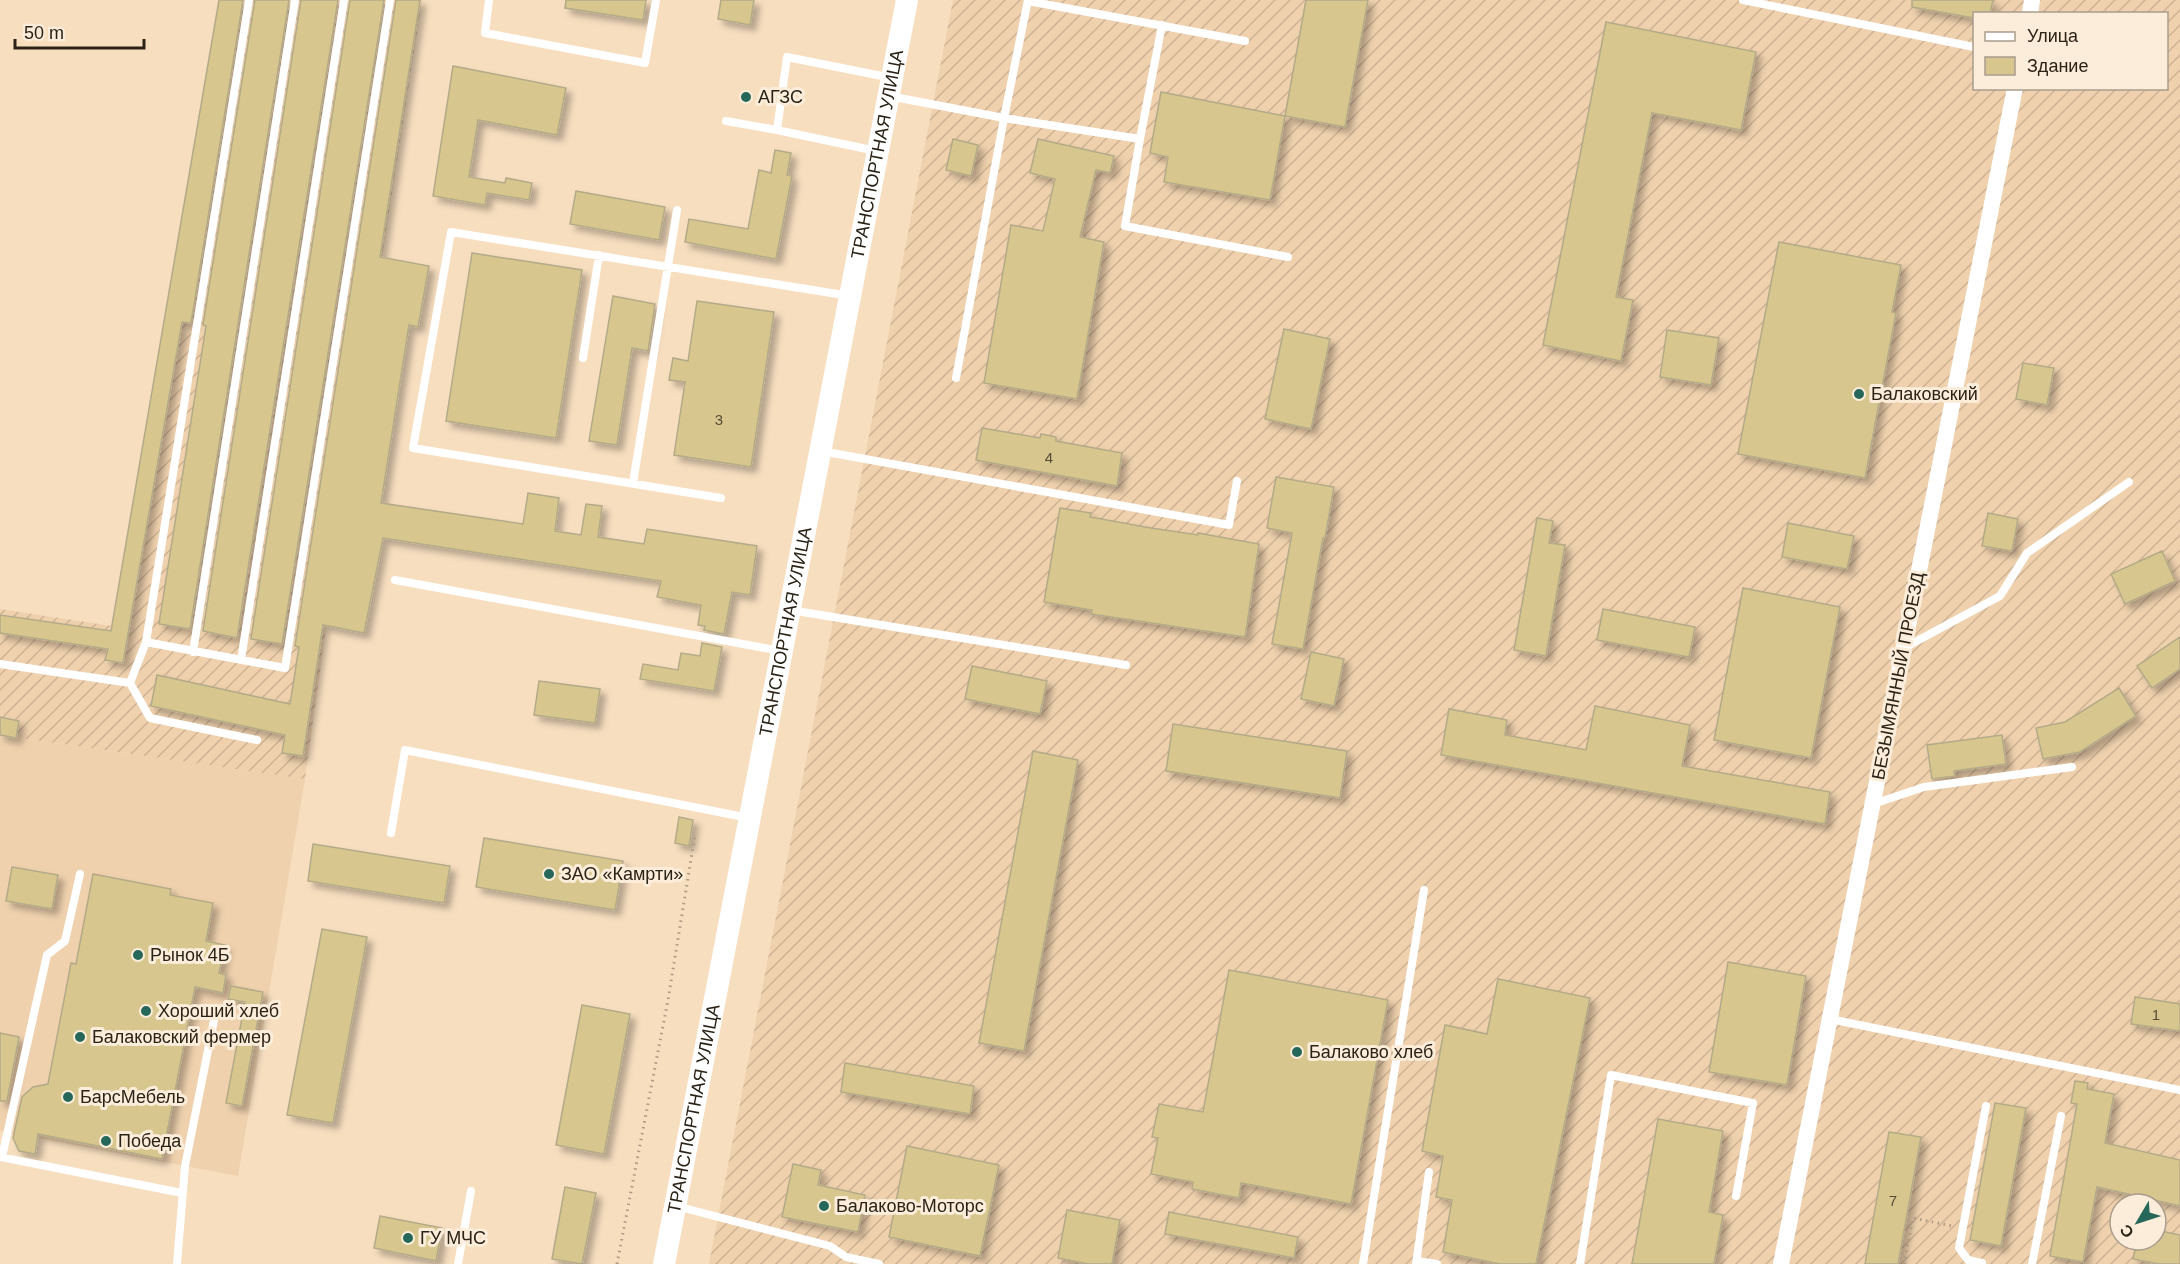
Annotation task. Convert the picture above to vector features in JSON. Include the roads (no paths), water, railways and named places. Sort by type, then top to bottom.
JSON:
[{"type":"main road","name":"ТРАНСПОРТНАЯ УЛИЦА","points":[[664,1264],[907,0]]},
{"type":"street","name":"БЕЗЫМЯННЫЙ ПРОЕЗД","points":[[1782,1264],[2015,90]]},
{"type":"lane","points":[[130,683],[146,642],[249,0]]},
{"type":"lane","points":[[193,652],[295,0]]},
{"type":"lane","points":[[241,660],[345,0]]},
{"type":"lane","points":[[146,642],[285,668],[390,0]]},
{"type":"lane","points":[[489,0],[485,33],[645,63],[656,0]]},
{"type":"lane","points":[[956,378],[1028,0],[1245,40]]},
{"type":"lane","points":[[1743,0],[1973,47]]},
{"type":"lane","points":[[1162,25],[1125,226],[1288,257]]},
{"type":"lane","points":[[777,130],[787,57],[1004,118],[1140,139]]},
{"type":"lane","points":[[726,121],[878,151]]},
{"type":"lane","points":[[633,483],[677,210]]},
{"type":"lane","points":[[721,498],[413,448],[451,232],[850,296]]},
{"type":"lane","points":[[583,358],[599,255]]},
{"type":"lane","points":[[820,451],[1229,525],[1238,481]]},
{"type":"lane","points":[[1904,648],[2000,596],[2027,553],[2129,482]]},
{"type":"lane","points":[[395,580],[782,651]]},
{"type":"lane","points":[[790,610],[1126,665]]},
{"type":"lane","points":[[0,664],[130,683]]},
{"type":"lane","points":[[130,683],[150,718],[257,740]]},
{"type":"lane","points":[[391,833],[405,750],[750,818]]},
{"type":"lane","points":[[1873,804],[1924,787],[2072,767]]},
{"type":"lane","points":[[80,874],[65,940],[47,955],[1,1157],[182,1193]]},
{"type":"lane","points":[[1363,1264],[1424,890]]},
{"type":"lane","points":[[177,1264],[185,1166],[216,1010]]},
{"type":"lane","points":[[1830,1019],[2180,1090]]},
{"type":"lane","points":[[1580,1264],[1611,1075],[1753,1102],[1736,1196]]},
{"type":"lane","points":[[1983,1264],[1968,1260],[1959,1248],[1986,1106]]},
{"type":"lane","points":[[2032,1264],[2061,1116]]},
{"type":"lane","points":[[1429,1172],[1416,1262],[1437,1264]]},
{"type":"lane","points":[[458,1264],[471,1191]]},
{"type":"lane","points":[[675,1206],[830,1246],[846,1257],[879,1264]]},
{"type":"place","name":"АГЗС","points":[[746,97]]},
{"type":"place","name":"Балаковский","points":[[1859,394]]},
{"type":"place","name":"ЗАО «Камрти»","points":[[549,874]]},
{"type":"place","name":"Рынок 4Б","points":[[138,955]]},
{"type":"place","name":"Хороший хлеб","points":[[146,1011]]},
{"type":"place","name":"Балаковский фермер","points":[[80,1037]]},
{"type":"place","name":"Балаково хлеб","points":[[1297,1052]]},
{"type":"place","name":"БарсМебель","points":[[68,1097]]},
{"type":"place","name":"Победа","points":[[106,1141]]},
{"type":"place","name":"Балаково-Моторс","points":[[824,1206]]},
{"type":"place","name":"ГУ МЧС","points":[[408,1238]]}]
